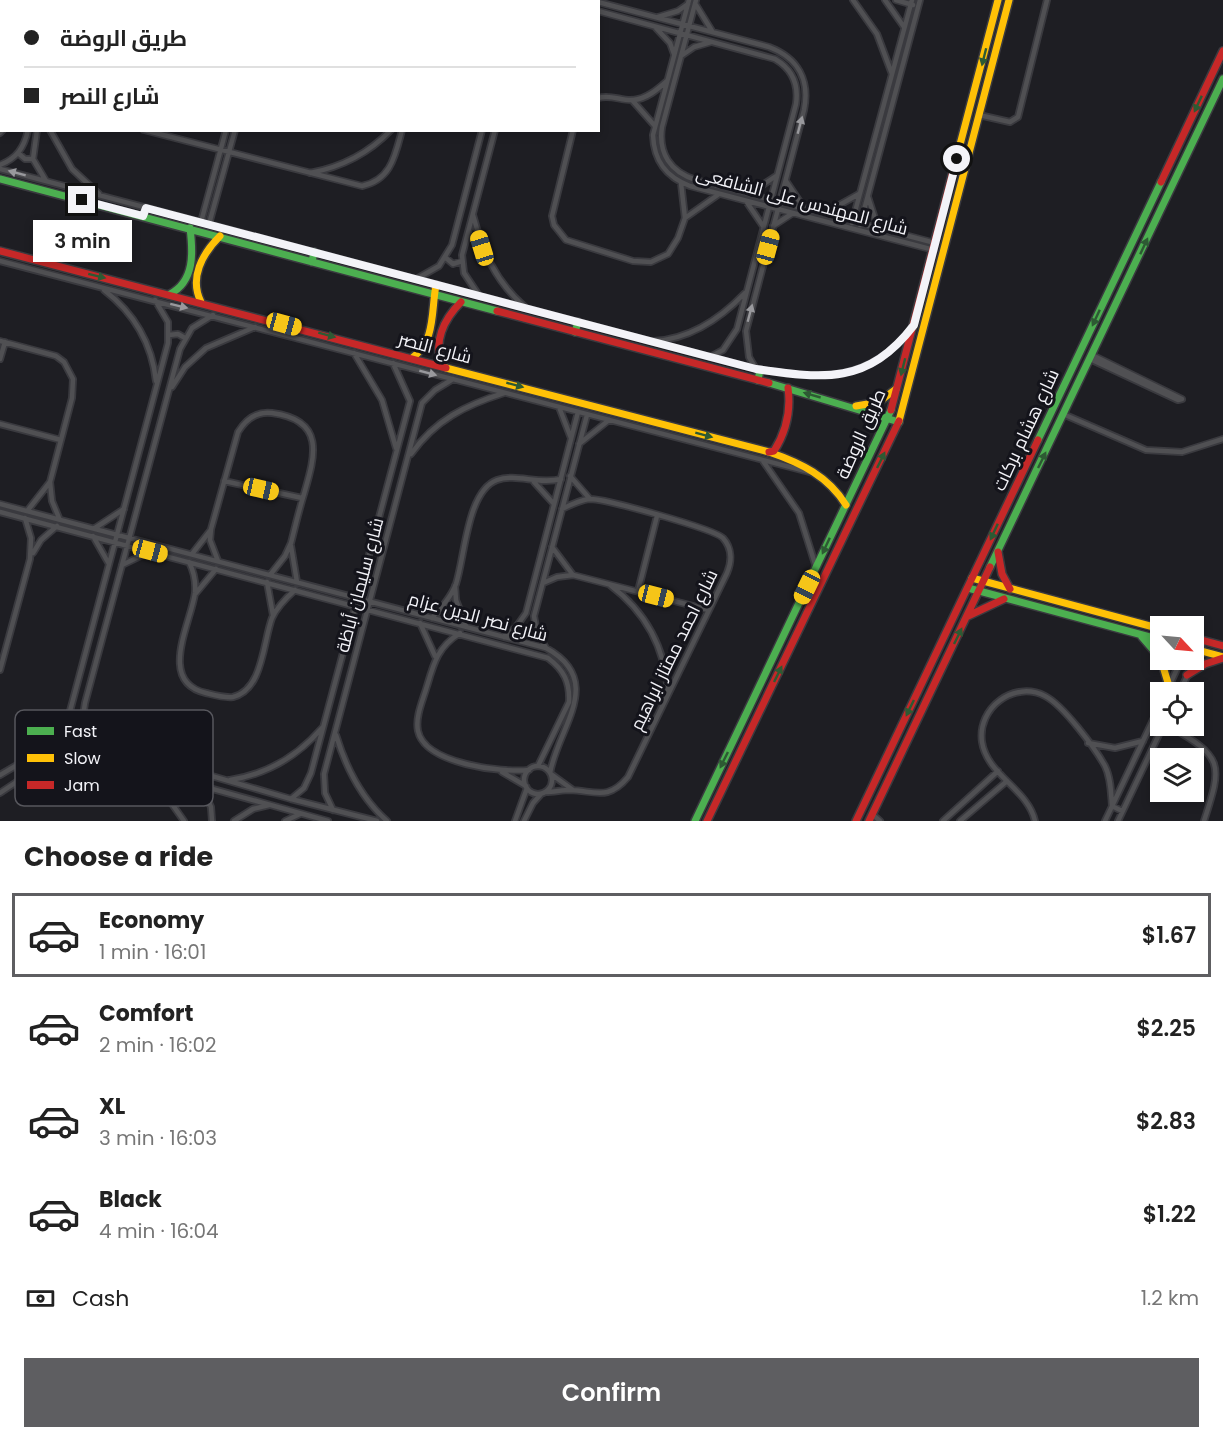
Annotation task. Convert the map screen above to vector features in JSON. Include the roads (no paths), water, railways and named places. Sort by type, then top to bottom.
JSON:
[{"type":"street","points":[[853,0],[877,34],[892,74]]},
{"type":"street","points":[[885,0],[904,27]]},
{"type":"street","points":[[858,231],[919,3],[896,0]]},
{"type":"street","name":"طريق الروضة","points":[[695,821],[888,418],[998,0]]},
{"type":"street","name":"طريق الروضة","points":[[707,821],[899,422],[1009,0]]},
{"type":"street","points":[[979,115],[1010,122],[1018,117],[1047,0]]},
{"type":"street","points":[[600,2],[781,52],[801,71],[807,97],[746,331],[746,348],[758,369],[758,380]]},
{"type":"street","points":[[656,17],[678,11],[688,2]]},
{"type":"street","name":"شارع المهندس على الشافعى","points":[[688,2],[655,126],[653,145],[659,163],[681,183],[850,229],[934,247]]},
{"type":"street","points":[[696,2],[700,15],[714,33]]},
{"type":"street","name":"شارع المهندس على الشافعى","points":[[696,2],[662,127],[661,137],[665,156],[677,172],[686,177],[878,228],[934,247]]},
{"type":"street","points":[[850,229],[911,2]]},
{"type":"street","points":[[600,12],[775,58],[794,77],[797,86],[796,104],[733,336],[723,350],[709,358]]},
{"type":"street","points":[[654,26],[670,43],[674,54]]},
{"type":"street","points":[[681,56],[694,47],[712,41]]},
{"type":"street","name":"شارع هشام بركات","points":[[856,821],[1107,294],[1221,61],[1223,51]]},
{"type":"street","name":"شارع هشام بركات","points":[[870,817],[1223,79]]},
{"type":"street","points":[[600,98],[613,96],[632,100],[645,97],[667,81]]},
{"type":"street","points":[[632,100],[655,126]]},
{"type":"street","points":[[0,167],[18,153],[25,144],[28,132]]},
{"type":"street","points":[[37,132],[33,159],[46,181]]},
{"type":"street","points":[[51,132],[72,169],[101,196]]},
{"type":"street","points":[[151,132],[351,185],[372,184],[389,171],[401,132]]},
{"type":"street","points":[[201,222],[226,132]]},
{"type":"street","points":[[209,224],[234,132]]},
{"type":"street","points":[[307,173],[347,162],[365,152],[389,132]]},
{"type":"street","points":[[412,278],[431,273],[446,258],[452,245],[481,132]]},
{"type":"street","points":[[486,298],[476,293],[469,284],[462,261],[494,132]]},
{"type":"street","points":[[573,132],[552,216],[559,234],[566,240],[633,261],[651,262],[660,259],[674,246],[685,218],[681,183]]},
{"type":"street","points":[[964,133],[968,137],[974,135]]},
{"type":"street","points":[[18,153],[25,159],[33,159]]},
{"type":"street","points":[[957,159],[963,157],[968,161]]},
{"type":"street","points":[[0,167],[146,208],[709,358],[758,369],[816,377],[845,373],[881,358],[896,346],[914,325]]},
{"type":"street","points":[[749,194],[778,174]]},
{"type":"street","points":[[0,179],[788,388],[899,422]]},
{"type":"street","points":[[785,180],[804,208]]},
{"type":"street","points":[[685,218],[720,194]]},
{"type":"street","points":[[824,214],[860,194]]},
{"type":"street","points":[[867,196],[878,228]]},
{"type":"street","points":[[746,201],[764,226]]},
{"type":"street","points":[[143,216],[146,208]]},
{"type":"street","points":[[473,213],[482,248],[493,270],[516,299],[536,311]]},
{"type":"street","points":[[773,226],[793,213]]},
{"type":"street","points":[[170,294],[177,292],[186,279],[193,248],[190,228]]},
{"type":"street","points":[[201,302],[195,288],[202,258],[206,250],[220,236]]},
{"type":"street","name":"شارع النصر","points":[[0,251],[769,452],[796,462],[819,475],[837,492],[846,505]]},
{"type":"street","points":[[312,262],[314,252]]},
{"type":"street","points":[[446,258],[453,264],[462,261]]},
{"type":"street","points":[[0,261],[819,475]]},
{"type":"street","points":[[412,358],[418,355],[426,341],[433,317],[433,294],[436,285]]},
{"type":"street","points":[[102,288],[124,307],[141,331],[152,358],[156,387]]},
{"type":"street","points":[[647,341],[666,340],[702,327],[733,305],[747,291]]},
{"type":"street","points":[[1107,294],[1118,299]]},
{"type":"street","points":[[70,710],[170,334],[168,322],[155,300]]},
{"type":"street","points":[[444,366],[438,353],[444,322],[448,314],[461,302]]},
{"type":"street","points":[[84,710],[168,392],[185,338],[192,328],[213,315]]},
{"type":"street","points":[[575,332],[578,322]]},
{"type":"street","points":[[168,392],[186,367],[206,348],[256,327]]},
{"type":"street","points":[[302,339],[304,329]]},
{"type":"street","points":[[170,334],[178,334],[185,338]]},
{"type":"street","points":[[0,359],[2,341],[56,356],[69,370],[74,388],[50,482],[52,501],[59,518]]},
{"type":"street","points":[[354,353],[382,400],[397,451]]},
{"type":"street","points":[[1091,357],[1180,396],[1181,400],[1091,357]]},
{"type":"street","points":[[393,363],[410,400],[417,399],[422,403],[435,390],[453,379]]},
{"type":"street","points":[[495,390],[497,380]]},
{"type":"street","points":[[844,404],[868,405],[879,402],[898,387]]},
{"type":"street","points":[[769,452],[778,446],[790,402],[788,388]]},
{"type":"street","points":[[408,459],[419,442],[448,416],[466,406],[504,393]]},
{"type":"street","name":"شارع سليمان أباظة","points":[[291,799],[309,781],[410,400]]},
{"type":"street","name":"شارع سليمان أباظة","points":[[333,810],[323,784],[422,403]]},
{"type":"street","points":[[559,407],[572,441]]},
{"type":"street","points":[[504,637],[516,627],[526,613],[578,412]]},
{"type":"street","points":[[218,561],[210,540],[211,529],[238,432],[243,424],[257,414],[279,414],[302,424],[314,441],[314,461],[291,543],[285,556],[270,574]]},
{"type":"street","points":[[1064,414],[1146,450],[1182,452],[1223,439]]},
{"type":"street","points":[[546,648],[537,633],[534,616],[587,415]]},
{"type":"street","points":[[579,444],[609,420]]},
{"type":"street","points":[[0,424],[61,440]]},
{"type":"street","points":[[676,438],[678,428]]},
{"type":"street","points":[[1043,430],[1053,435]]},
{"type":"street","points":[[763,461],[799,513],[816,568]]},
{"type":"street","points":[[862,472],[873,478]]},
{"type":"street","points":[[562,508],[590,499],[570,476]]},
{"type":"street","points":[[432,618],[455,586],[475,505],[483,489],[498,479],[534,482],[561,479]]},
{"type":"street","points":[[224,481],[302,498]]},
{"type":"street","points":[[28,510],[50,482]]},
{"type":"street","points":[[534,482],[555,505]]},
{"type":"street","name":"شارع احمد ممتاز ابراهيم","points":[[543,793],[573,790],[598,794],[622,784],[730,566],[727,543],[715,532],[590,499]]},
{"type":"street","name":"شارع نصر الدين عزام","points":[[0,504],[546,648],[555,653],[570,669],[576,689],[573,711],[550,773]]},
{"type":"street","points":[[95,528],[124,509]]},
{"type":"street","points":[[0,512],[267,582],[273,617]]},
{"type":"street","points":[[638,591],[657,516]]},
{"type":"street","points":[[0,670],[30,559],[31,538],[25,518]]},
{"type":"street","points":[[30,559],[41,540],[57,526]]},
{"type":"street","points":[[192,554],[211,529]]},
{"type":"street","points":[[93,536],[109,564]]},
{"type":"street","points":[[291,543],[297,582]]},
{"type":"street","points":[[552,547],[573,575]]},
{"type":"street","points":[[998,550],[1000,567],[1010,589]]},
{"type":"street","points":[[122,565],[150,551]]},
{"type":"street","points":[[189,562],[195,578],[195,596]]},
{"type":"street","points":[[216,569],[200,585],[195,596],[179,659],[182,676],[194,689],[202,692],[234,697],[248,688],[256,674],[273,617],[295,590]]},
{"type":"street","points":[[543,583],[557,577],[573,575],[709,610]]},
{"type":"street","points":[[972,578],[1150,626]]},
{"type":"street","name":"شارع نصر الدين عزام","points":[[267,582],[538,654],[556,664],[567,681],[569,702],[538,766]]},
{"type":"street","points":[[608,584],[638,610],[652,632],[663,658],[668,695]]},
{"type":"street","points":[[455,586],[458,607],[466,627],[462,634],[435,656],[418,723],[422,741],[427,748],[442,757],[500,770],[529,770],[538,766],[573,790]]},
{"type":"street","points":[[968,588],[1150,637]]},
{"type":"street","points":[[966,618],[981,608],[1006,599]]},
{"type":"street","points":[[526,613],[529,617],[534,616]]},
{"type":"street","points":[[420,622],[435,656]]},
{"type":"street","points":[[1141,635],[1150,644]]},
{"type":"street","points":[[1204,641],[1223,646]]},
{"type":"street","points":[[1204,652],[1223,657]]},
{"type":"street","points":[[1187,675],[1223,657]]},
{"type":"street","points":[[1184,682],[1189,670]]},
{"type":"street","points":[[1035,821],[1030,806],[986,754],[981,734],[986,715],[992,706],[1008,695],[1028,691],[1047,697],[1055,703],[1088,743],[1108,776],[1112,806]]},
{"type":"street","points":[[751,703],[762,708]]},
{"type":"street","points":[[741,725],[751,729]]},
{"type":"street","points":[[227,781],[264,772],[281,763],[304,747],[324,726]]},
{"type":"street","points":[[1105,821],[1150,726]]},
{"type":"street","points":[[335,733],[350,774],[362,793],[387,821]]},
{"type":"street","points":[[1118,821],[1158,736]]},
{"type":"street","points":[[1187,736],[1198,742],[1212,757],[1217,778],[1204,821]]},
{"type":"street","points":[[1088,743],[1115,748],[1143,741]]},
{"type":"street","points":[[0,775],[15,766]]},
{"type":"street","points":[[500,770],[533,793],[543,793]]},
{"type":"street","points":[[515,821],[526,787],[525,776],[529,770]]},
{"type":"street","points":[[943,821],[999,771]]},
{"type":"street","points":[[879,772],[890,777]]},
{"type":"street","points":[[524,821],[532,802],[552,783],[550,773]]},
{"type":"street","points":[[213,777],[375,821]]},
{"type":"street","points":[[955,811],[961,820],[1007,781]]},
{"type":"street","points":[[0,793],[15,783]]},
{"type":"street","points":[[213,789],[328,821]]},
{"type":"street","points":[[234,821],[253,809],[270,805]]},
{"type":"street","points":[[173,806],[184,821]]},
{"type":"street","points":[[211,806],[212,821]]},
{"type":"street","points":[[1112,806],[1122,811]]},
{"type":"street","points":[[285,821],[300,814]]},
{"type":"street","points":[[870,817],[880,821]]}]
